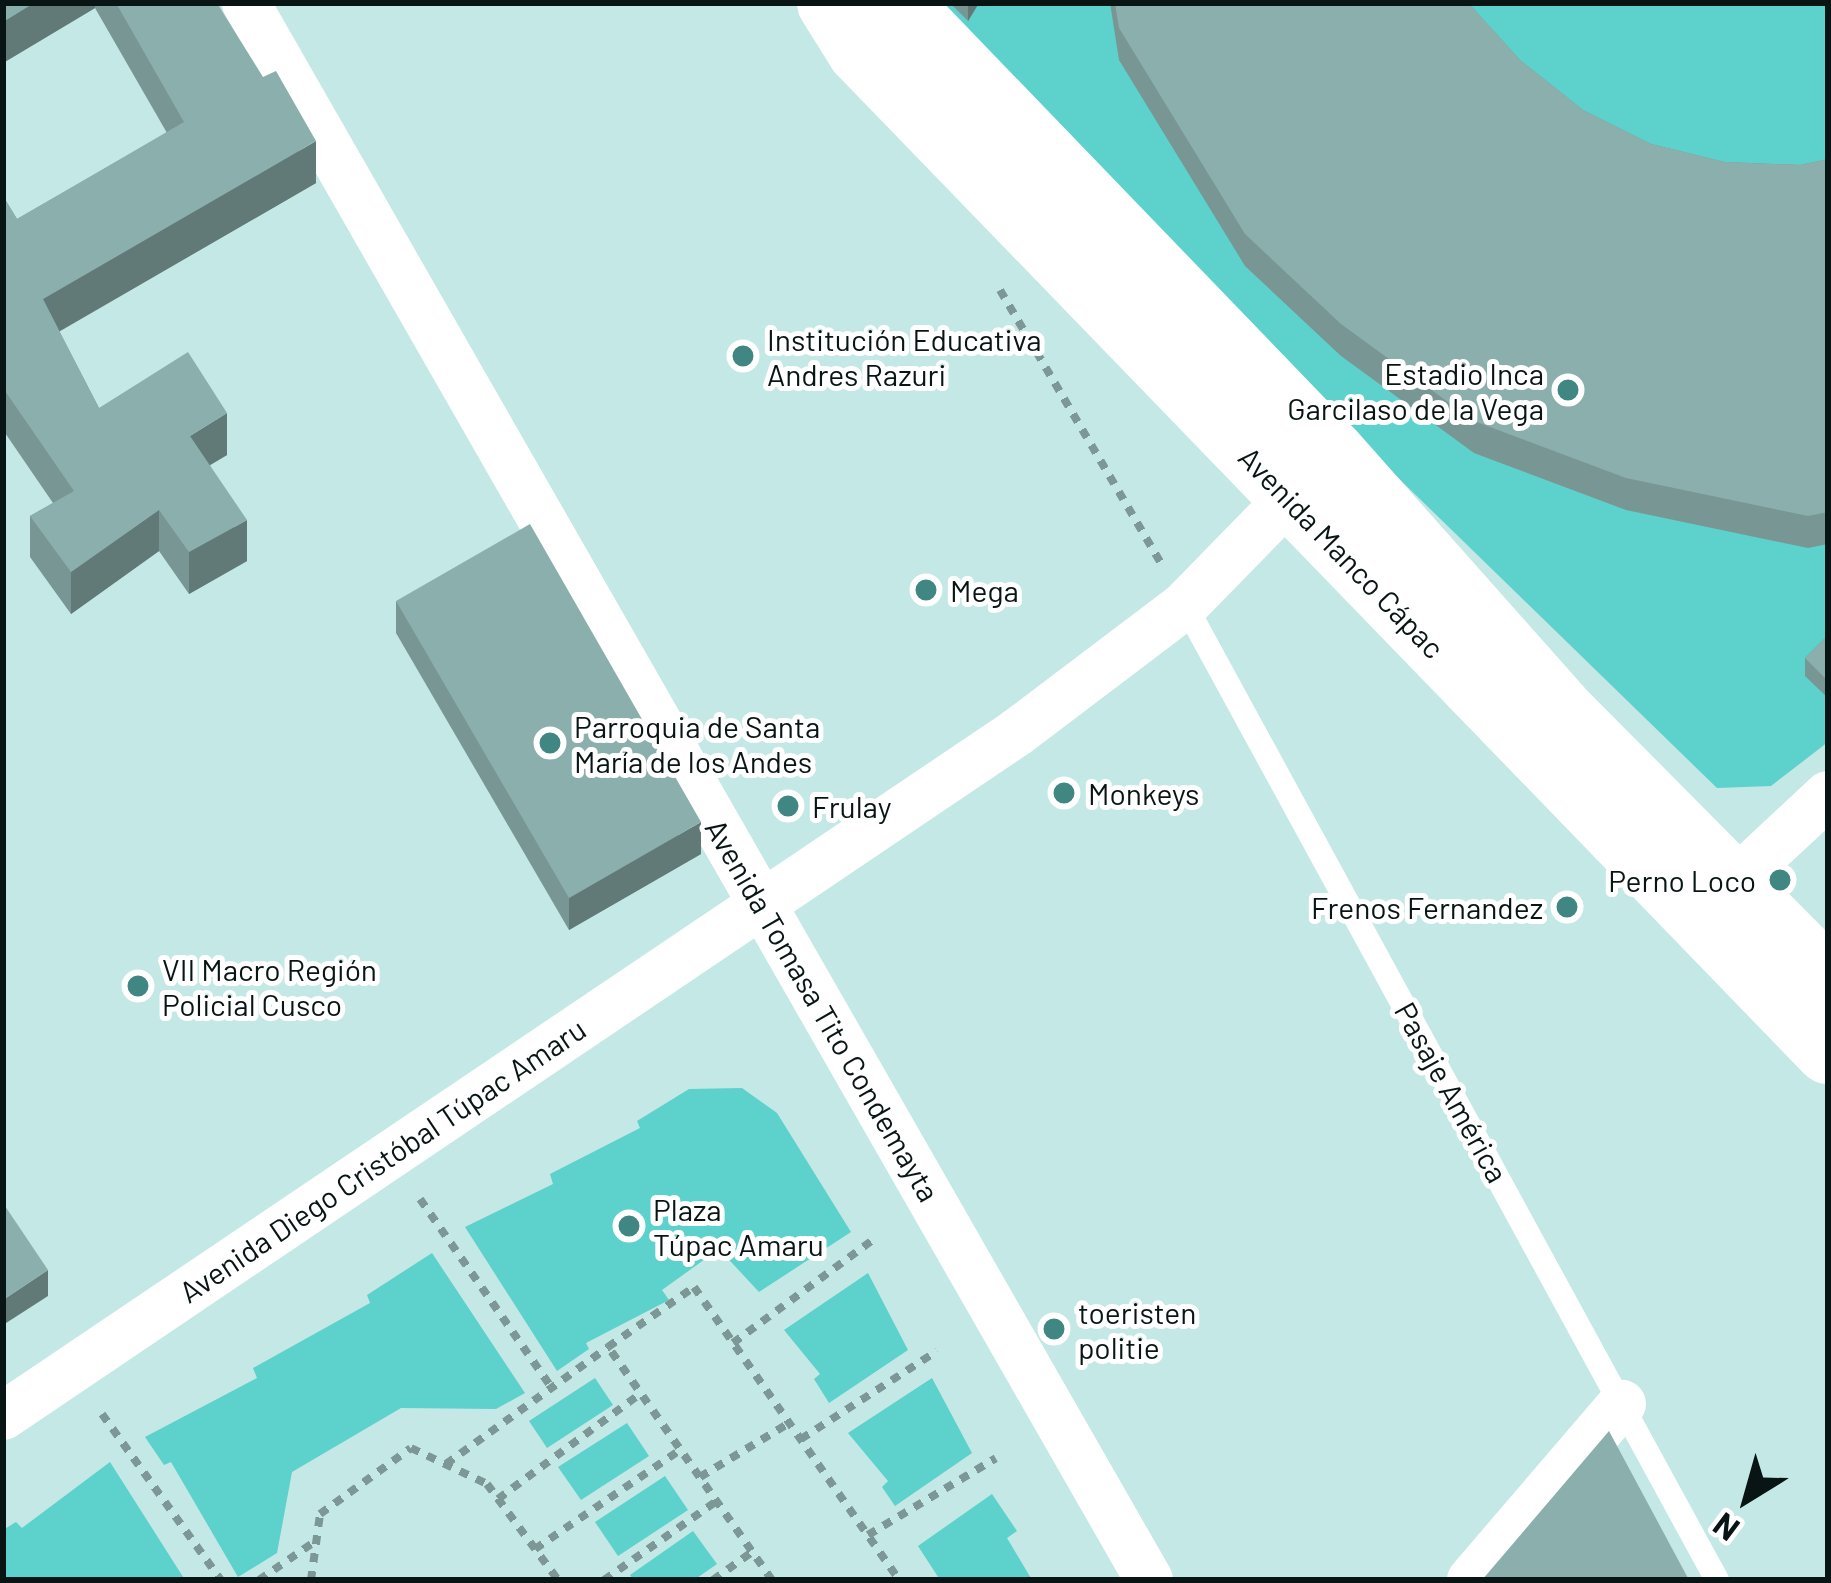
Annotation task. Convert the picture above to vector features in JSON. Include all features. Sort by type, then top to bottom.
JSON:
[{"type":"main road","name":"Avenida Manco Cápac","points":[[873,18],[1713,902],[1828,1051]]},
{"type":"main road","name":"Avenida Manco Cápac","points":[[1713,902],[1828,980]]},
{"type":"street","name":"Avenida Tomasa Tito Condemayta","points":[[246,3],[1149,1580]]},
{"type":"street","name":"Avenida Diego Cristóbal Túpac Amaru","points":[[3,1416],[1016,733],[1185,605],[1311,476]]},
{"type":"street","points":[[1713,902],[1828,795]]},
{"type":"street","points":[[1472,1580],[1622,1404]]},
{"type":"lane","name":"Pasaje América","points":[[1185,605],[1717,1580]]},
{"type":"path","points":[[992,277],[1185,605]]},
{"type":"path","points":[[420,1199],[552,1388]]},
{"type":"path","points":[[733,1343],[874,1239]]},
{"type":"path","points":[[446,1465],[694,1287],[899,1580]]},
{"type":"path","points":[[608,1346],[772,1580]]},
{"type":"path","points":[[801,1439],[938,1351]]},
{"type":"path","points":[[498,1499],[640,1393]]},
{"type":"path","points":[[102,1414],[221,1580]]},
{"type":"path","points":[[700,1477],[789,1423]]},
{"type":"path","points":[[311,1580],[320,1514],[411,1448],[488,1484],[557,1580]]},
{"type":"path","points":[[535,1549],[680,1450]]},
{"type":"path","points":[[868,1535],[996,1459]]},
{"type":"path","points":[[604,1580],[717,1501]]},
{"type":"path","points":[[259,1580],[314,1542]]},
{"type":"path","points":[[712,1580],[752,1552]]},
{"type":"shaded area","name":"Estadio Inca Garcilaso de la Vega","points":[[929,3],[1828,3],[1828,742],[1771,786],[1717,788],[946,38]]},
{"type":"shaded area","points":[[742,1088],[777,1113],[851,1232],[759,1292],[719,1249],[662,1290],[669,1300],[586,1343],[589,1349],[557,1371],[465,1227],[553,1184],[550,1174],[640,1128],[637,1121],[689,1089]]},
{"type":"shaded area","points":[[432,1253],[525,1393],[496,1409],[401,1408],[292,1472],[277,1553],[238,1577],[171,1462],[164,1465],[145,1437],[257,1378],[253,1368],[370,1303],[367,1295]]},
{"type":"shaded area","points":[[868,1273],[908,1350],[829,1403],[814,1379],[820,1374],[784,1330]]},
{"type":"shaded area","points":[[595,1378],[613,1405],[547,1448],[529,1421]]},
{"type":"shaded area","points":[[932,1378],[972,1453],[895,1506],[882,1487],[888,1481],[848,1433]]},
{"type":"shaded area","points":[[627,1423],[649,1456],[581,1500],[558,1467]]},
{"type":"shaded area","points":[[110,1462],[185,1580],[3,1580],[3,1530],[16,1522],[22,1528]]},
{"type":"shaded area","points":[[665,1476],[688,1510],[618,1556],[595,1522]]},
{"type":"shaded area","points":[[992,1494],[1017,1531],[1007,1538],[1032,1580],[940,1580],[918,1546]]},
{"type":"shaded area","points":[[693,1531],[717,1564],[694,1580],[633,1580],[630,1575]]},
{"type":"building","points":[[3,3],[34,3],[3,22]]},
{"type":"building","points":[[116,3],[217,3],[263,77],[276,71],[316,141],[43,299],[99,408],[188,352],[227,413],[190,436],[247,520],[189,552],[159,510],[71,572],[30,516],[74,491],[3,388],[3,196],[17,219],[184,122]]},
{"type":"building","points":[[1115,3],[1471,3],[1520,60],[1583,110],[1651,144],[1725,162],[1800,165],[1828,159],[1828,512],[1808,516],[1626,478],[1474,421],[1341,324],[1245,234],[1119,28]]},
{"type":"building","name":"Parroquia de Santa María de los Andes","points":[[530,524],[701,822],[569,898],[396,601]]},
{"type":"building","points":[[1828,635],[1828,681],[1805,658]]},
{"type":"building","points":[[3,1203],[48,1270],[3,1300]]},
{"type":"building","points":[[1609,1431],[1689,1580],[1482,1580]]},
{"type":"place","name":"Institución Educativa Andres Razuri","points":[[743,356]]},
{"type":"place","name":"Estadio Inca Garcilaso de la Vega","points":[[1568,390]]},
{"type":"place","name":"Mega","points":[[926,590]]},
{"type":"place","name":"Parroquia de Santa María de los Andes","points":[[550,743]]},
{"type":"place","name":"Monkeys","points":[[1064,793]]},
{"type":"place","name":"Frulay","points":[[788,806]]},
{"type":"place","name":"Perno Loco","points":[[1780,880]]},
{"type":"place","name":"Frenos Fernandez","points":[[1567,907]]},
{"type":"place","name":"VII Macro Región Policial Cusco","points":[[138,986]]},
{"type":"place","name":"Plaza Túpac Amaru","points":[[629,1226]]},
{"type":"place","name":"toeristen politie","points":[[1054,1329]]}]
